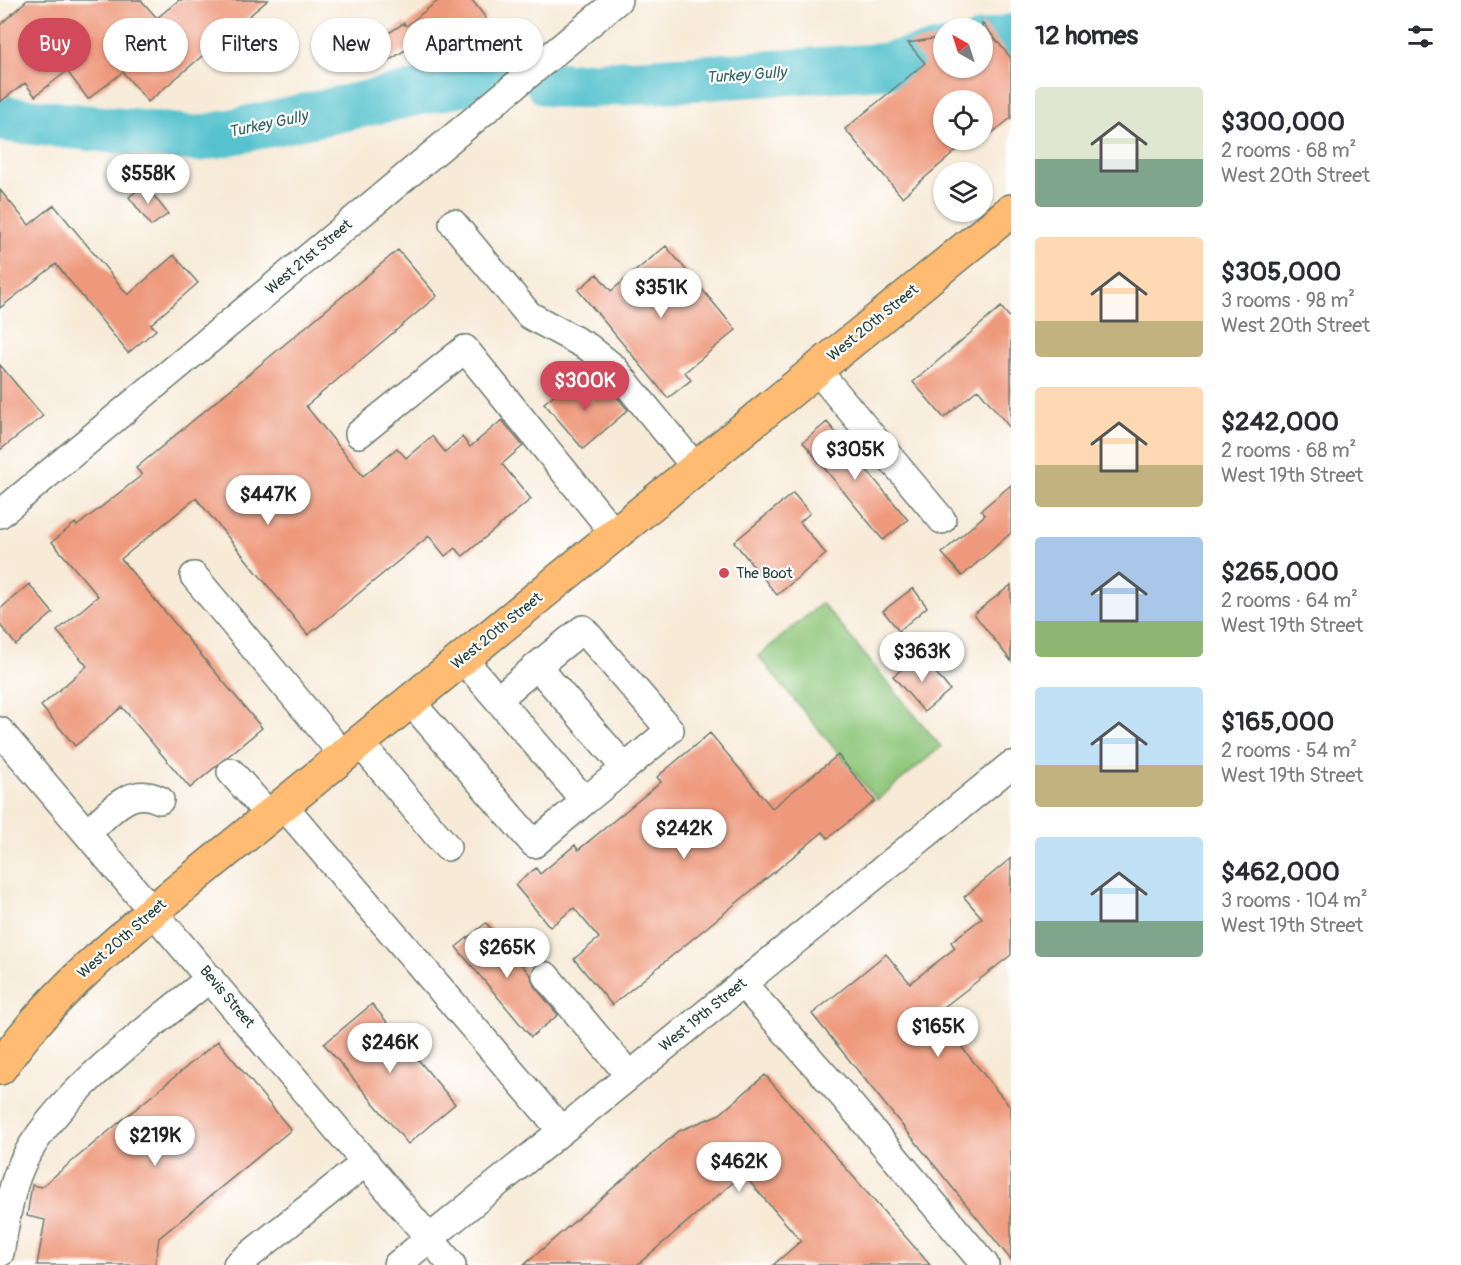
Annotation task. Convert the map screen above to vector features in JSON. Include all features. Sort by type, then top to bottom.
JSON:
[{"type":"main road","name":"West 20th Street","points":[[0,1068],[48,1006],[99,957],[153,911],[1011,211]]},
{"type":"street","name":"West 21st Street","points":[[0,514],[618,0]]},
{"type":"street","points":[[453,223],[529,315],[588,347],[613,367],[696,468]]},
{"type":"street","points":[[359,434],[465,349],[615,534]]},
{"type":"street","points":[[816,370],[942,520]]},
{"type":"street","points":[[194,576],[352,749],[447,847]]},
{"type":"street","points":[[410,701],[534,844],[670,730],[583,629],[498,699]]},
{"type":"street","points":[[463,659],[585,801]]},
{"type":"street","points":[[537,666],[625,768]]},
{"type":"street","name":"Bevis Street","points":[[0,731],[452,1265]]},
{"type":"street","name":"West 19th Street","points":[[397,1265],[1011,765]]},
{"type":"street","points":[[231,772],[276,810],[562,1131]]},
{"type":"street","points":[[87,833],[131,796],[145,794],[160,800]]},
{"type":"street","points":[[546,976],[629,1075]]},
{"type":"street","points":[[0,1253],[16,1177],[26,1156],[48,1122],[70,1097],[210,978]]},
{"type":"street","points":[[742,983],[843,1096],[985,1265]]},
{"type":"street","points":[[237,1265],[366,1162]]},
{"type":"green space","points":[[822,603],[941,747],[877,800],[758,656]]},
{"type":"building","points":[[27,0],[141,0],[157,18],[103,18],[103,72],[123,72],[88,99],[68,72],[91,72],[91,18],[18,18],[18,72],[66,72],[35,96],[25,83],[0,102],[0,25]]},
{"type":"building","points":[[179,0],[268,0],[247,18],[200,18],[200,58],[188,68],[188,18],[157,18]]},
{"type":"building","points":[[439,0],[472,0],[486,18],[416,18]]},
{"type":"building","points":[[403,24],[403,51],[391,59],[391,32]]},
{"type":"building","points":[[993,36],[1011,58],[1011,118],[993,132],[993,90],[933,90],[933,150],[957,150],[943,162],[933,162],[933,171],[902,197],[845,129],[925,63],[908,43],[933,39],[933,78],[993,78]]},
{"type":"building","points":[[123,72],[183,72],[148,102]]},
{"type":"building","points":[[145,184],[168,214],[151,226],[129,197]]},
{"type":"building","points":[[0,190],[29,225],[54,205],[128,295],[174,255],[198,283],[151,324],[156,330],[128,353],[56,264],[0,308]]},
{"type":"building","points":[[666,246],[736,330],[685,372],[691,380],[668,398],[578,290],[597,274],[611,291]]},
{"type":"building","points":[[398,250],[437,296],[306,406],[363,476],[397,448],[406,458],[432,436],[445,452],[462,437],[470,447],[502,420],[523,446],[502,464],[531,499],[463,556],[455,548],[445,556],[429,536],[308,635],[196,498],[121,559],[262,728],[190,788],[122,707],[75,746],[41,706],[87,666],[57,631],[98,596],[52,542],[75,523],[77,526],[142,475],[136,468]]},
{"type":"building","points":[[1001,307],[1011,319],[1011,429],[978,389],[944,418],[913,382]]},
{"type":"building","points":[[0,365],[43,416],[0,450]]},
{"type":"building","points":[[572,380],[590,401],[607,386],[628,410],[583,449],[544,403]]},
{"type":"building","points":[[827,422],[908,520],[883,540],[803,442]]},
{"type":"building","points":[[1011,485],[1011,533],[962,576],[942,553],[985,515],[981,510]]},
{"type":"building","points":[[793,493],[810,513],[800,522],[826,554],[777,595],[734,542]]},
{"type":"building","points":[[29,584],[53,613],[16,645],[0,625],[0,609]]},
{"type":"building","points":[[1011,585],[1011,661],[974,614]]},
{"type":"building","points":[[913,588],[927,607],[899,631],[883,611]]},
{"type":"building","points":[[921,655],[950,690],[924,712],[893,676]]},
{"type":"building","points":[[710,733],[772,808],[838,755],[875,801],[828,838],[823,832],[612,1005],[574,959],[599,938],[574,908],[550,927],[515,885],[536,868],[540,874],[575,845],[578,850],[661,782],[657,777]]},
{"type":"building","points":[[1011,858],[1011,955],[935,1014],[1011,1108],[1011,1260],[812,1014],[886,954],[910,983],[955,948],[951,942],[982,918],[964,897]]},
{"type":"building","points":[[486,923],[531,976],[534,986],[558,1015],[531,1037],[456,947]]},
{"type":"building","points":[[372,1004],[455,1104],[408,1144],[324,1044]]},
{"type":"building","points":[[218,1041],[291,1130],[159,1238],[155,1265],[37,1265],[45,1220],[27,1216],[32,1185],[41,1187]]},
{"type":"building","points":[[765,1075],[930,1265],[773,1265],[801,1241],[743,1174],[637,1265],[524,1265],[679,1131],[720,1114]]},
{"type":"waterway","name":"Turkey Gully","points":[[993,41],[1011,37]]},
{"type":"waterway","name":"Turkey Gully","points":[[548,83],[568,86],[884,66],[933,55]]},
{"type":"waterway","name":"Turkey Gully","points":[[0,116],[5,119],[198,139],[497,76]]},
{"type":"place","name":"The Boot","points":[[724,573]]}]
